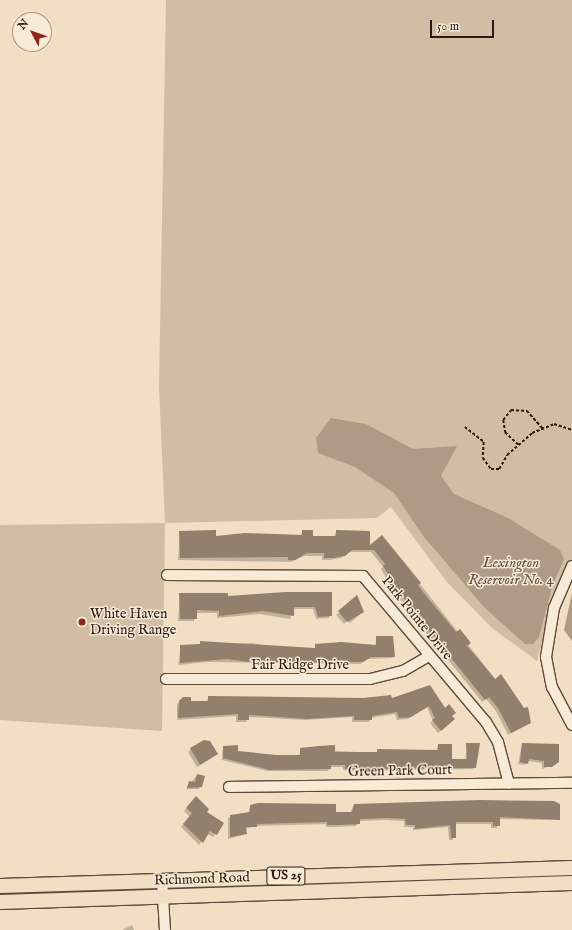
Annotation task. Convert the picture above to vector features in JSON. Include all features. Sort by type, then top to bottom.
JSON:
[{"type":"highway","name":"Richmond Road","points":[[0,886],[572,868]]},
{"type":"highway","name":"Richmond Road","points":[[0,902],[163,895],[572,883]]},
{"type":"street","points":[[572,566],[554,608],[546,657],[552,687],[572,725]]},
{"type":"street","name":"Park Pointe Drive","points":[[167,575],[363,576],[494,735],[509,784]]},
{"type":"street","name":"Fair Ridge Drive","points":[[166,679],[370,679],[403,671],[429,656]]},
{"type":"street","name":"Green Park Court","points":[[229,787],[572,783]]},
{"type":"street","points":[[162,880],[166,930]]},
{"type":"path","points":[[518,445],[505,433],[502,420],[512,410],[527,411],[543,429]]},
{"type":"path","points":[[465,427],[484,442],[483,458],[491,469],[499,469],[518,445],[543,429],[554,424],[572,430]]},
{"type":"shaded area","points":[[166,0],[572,0],[572,578],[547,624],[537,661],[492,628],[447,582],[391,507],[377,518],[165,523],[159,387]]},
{"type":"shaded area","name":"White Haven Driving Range","points":[[165,523],[162,731],[0,720],[0,525]]},
{"type":"water","name":"Lexington Reservoir No. 4","points":[[331,418],[366,424],[413,449],[457,446],[441,476],[454,494],[508,518],[560,550],[564,559],[552,587],[539,637],[533,644],[525,644],[484,607],[424,537],[394,493],[355,467],[318,453],[316,438]]},
{"type":"water","name":"Lexington Reservoir No. 4","points":[[572,593],[572,641],[564,630]]},
{"type":"building","points":[[216,530],[216,536],[245,533],[302,535],[302,530],[313,530],[313,536],[336,536],[336,530],[370,531],[370,545],[382,535],[421,583],[418,585],[423,592],[456,632],[460,629],[471,643],[467,646],[495,679],[501,674],[524,708],[528,707],[531,723],[511,733],[498,708],[489,697],[485,700],[422,622],[425,620],[391,585],[394,583],[383,566],[385,564],[374,550],[352,550],[345,556],[333,558],[324,558],[324,553],[307,553],[295,560],[288,560],[288,557],[180,558],[179,531]]},
{"type":"building","points":[[285,592],[332,592],[332,616],[318,617],[315,607],[294,607],[294,616],[263,611],[219,616],[219,611],[197,610],[197,619],[180,619],[179,593],[228,593],[228,596]]},
{"type":"building","points":[[357,595],[364,612],[347,622],[338,611]]},
{"type":"building","points":[[376,636],[393,636],[395,657],[371,657],[363,662],[276,662],[249,659],[249,662],[227,659],[180,663],[180,645],[200,644],[200,641],[315,648],[315,644],[341,642],[376,645]]},
{"type":"building","points":[[430,685],[445,708],[449,704],[456,713],[452,716],[455,719],[441,731],[432,720],[435,718],[429,706],[411,717],[399,718],[397,712],[372,716],[372,720],[354,720],[354,716],[308,719],[249,715],[249,720],[238,720],[238,714],[178,718],[179,701],[183,697],[191,697],[191,701],[208,701],[208,696],[363,698],[391,695],[392,698]]},
{"type":"building","points":[[204,740],[210,741],[218,754],[200,765],[190,748]]},
{"type":"building","points":[[466,743],[480,743],[476,768],[345,769],[345,765],[331,765],[331,769],[270,770],[223,758],[223,746],[238,745],[238,751],[277,755],[300,755],[300,748],[319,746],[335,745],[335,752],[377,752],[377,749],[438,750],[438,744],[452,744],[452,759],[467,759]]},
{"type":"building","points":[[522,743],[559,744],[559,762],[552,767],[544,767],[544,761],[529,759],[528,764],[520,762]]},
{"type":"building","points":[[197,774],[205,776],[202,787],[187,788],[189,781],[195,782]]},
{"type":"building","points":[[196,796],[209,809],[207,812],[224,823],[217,835],[210,831],[203,843],[183,824],[192,813],[186,808]]},
{"type":"building","points":[[480,800],[554,801],[560,804],[560,820],[500,817],[500,826],[493,826],[493,822],[456,822],[456,838],[451,838],[450,825],[415,829],[415,825],[406,825],[405,819],[389,818],[360,819],[360,824],[339,825],[327,825],[327,822],[257,824],[257,827],[246,827],[247,834],[230,837],[230,815],[250,812],[250,805],[258,803],[336,804],[336,812],[352,812],[354,804]]},
{"type":"place","name":"White Haven Driving Range","points":[[82,622]]}]
